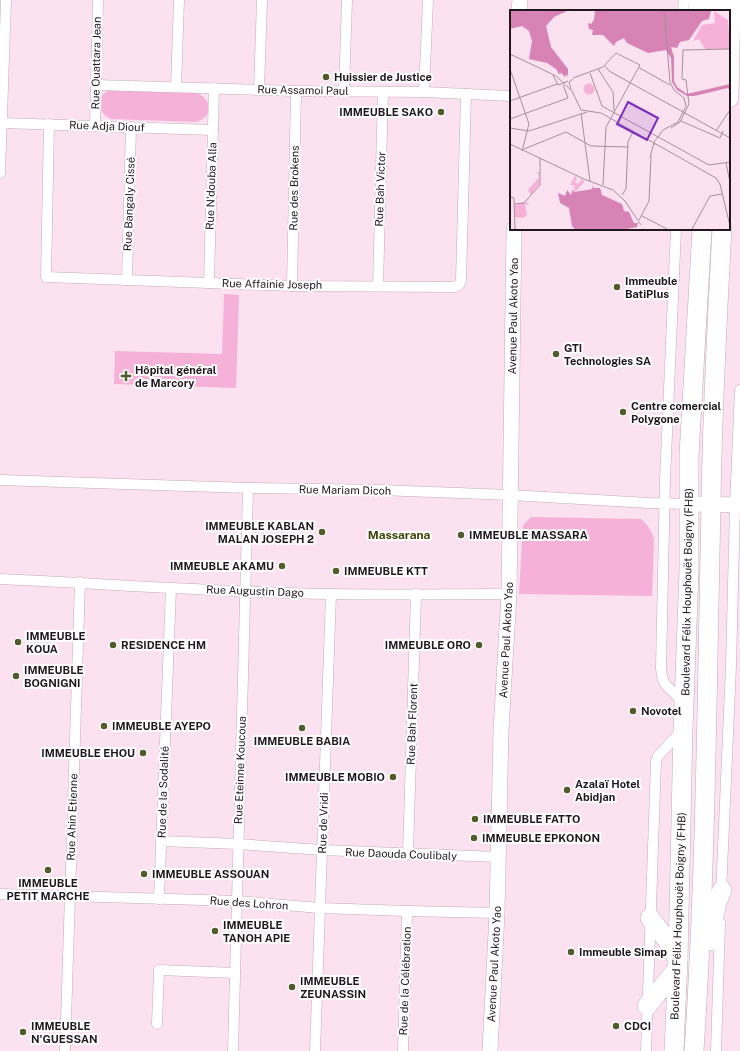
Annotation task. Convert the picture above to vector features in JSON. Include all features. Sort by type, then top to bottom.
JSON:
[{"type":"highway","points":[[730,46],[731,0]]},
{"type":"highway","points":[[730,87],[740,25]]},
{"type":"highway","name":"Boulevard Félix Houphouët Boigny (FHB)","points":[[674,1051],[678,964],[683,729],[689,572],[690,439],[702,230]]},
{"type":"highway","name":"Boulevard Félix Houphouët Boigny (FHB)","points":[[694,1051],[699,969],[713,432],[722,230]]},
{"type":"highway","points":[[699,969],[706,955],[717,902],[722,890]]},
{"type":"highway","points":[[647,1006],[678,964],[667,940],[650,918]]},
{"type":"street","points":[[0,173],[2,123],[1,91],[6,0]]},
{"type":"street","name":"Rue Ouattara Jean","points":[[95,126],[98,0]]},
{"type":"street","points":[[176,88],[179,0]]},
{"type":"street","points":[[259,90],[262,0]]},
{"type":"street","points":[[344,91],[347,0]]},
{"type":"street","points":[[424,92],[428,0]]},
{"type":"street","points":[[519,10],[520,0]]},
{"type":"street","points":[[683,10],[684,0]]},
{"type":"street","name":"Rue Assamoi Paul","points":[[96,85],[296,91],[424,92],[510,96]]},
{"type":"street","name":"Rue N'douba Alla","points":[[209,283],[214,88]]},
{"type":"street","name":"Rue des Brokens","points":[[292,286],[296,91]]},
{"type":"street","name":"Rue Bah Victor","points":[[378,286],[383,92]]},
{"type":"street","name":"Rue Affainie Joseph","points":[[49,124],[46,277],[292,286],[454,287],[459,285],[461,281],[466,94]]},
{"type":"street","name":"Rue Adja Diouf","points":[[2,123],[213,130]]},
{"type":"street","name":"Rue Bangaly Cissé","points":[[127,280],[131,127]]},
{"type":"street","name":"Avenue Paul Akoto Yao","points":[[490,1051],[497,914],[501,730],[509,594],[514,230]]},
{"type":"street","points":[[676,230],[664,504],[661,668],[665,684],[684,703]]},
{"type":"street","points":[[716,1051],[740,390]]},
{"type":"street","name":"Rue Mariam Dicoh","points":[[0,480],[248,488],[380,490],[689,504]]},
{"type":"street","name":"Rue Eteinne Koucoua","points":[[233,1051],[248,488]]},
{"type":"street","points":[[689,504],[737,505]]},
{"type":"street","name":"Rue Augustin Dago","points":[[0,579],[80,582],[171,588],[331,594],[509,594]]},
{"type":"street","name":"Rue Ahin Etienne","points":[[65,1051],[80,582]]},
{"type":"street","name":"Rue de la Sodalité","points":[[159,899],[171,588]]},
{"type":"street","name":"Rue de Vridi","points":[[315,1051],[331,594]]},
{"type":"street","name":"Rue Bah Florent","points":[[408,854],[416,594]]},
{"type":"street","points":[[646,1051],[656,761],[658,756],[683,729]]},
{"type":"street","name":"Rue Daouda Coulibaly","points":[[161,841],[238,844],[322,850],[498,857]]},
{"type":"street","name":"Rue des Lohron","points":[[0,894],[237,901],[320,908],[497,914]]},
{"type":"street","name":"Rue de la Célébration","points":[[404,1051],[407,912]]},
{"type":"street","points":[[157,1024],[158,970],[235,973]]},
{"type":"shaded area","points":[[111,89],[197,93],[206,100],[209,108],[206,116],[202,120],[196,122],[111,119],[102,112],[99,104],[102,96]]},
{"type":"shaded area","points":[[224,294],[239,295],[236,388],[114,384],[115,351],[222,354]]},
{"type":"shaded area","points":[[531,517],[641,519],[649,528],[654,540],[652,596],[519,594],[523,525]]},
{"type":"place","name":"Huissier de Justice","points":[[326,77]]},
{"type":"place","name":"IMMEUBLE SAKO","points":[[441,112]]},
{"type":"place","name":"Immeuble BatiPlus","points":[[617,287]]},
{"type":"place","name":"GTI Technologies SA","points":[[556,354]]},
{"type":"place","name":"Hôpital général de Marcory","points":[[126,376]]},
{"type":"place","name":"Centre comercial Polygone","points":[[623,412]]},
{"type":"place","name":"IMMEUBLE KABLAN MALAN JOSEPH 2","points":[[322,532]]},
{"type":"place","name":"IMMEUBLE MASSARA","points":[[461,535]]},
{"type":"place","name":"IMMEUBLE AKAMU","points":[[282,566]]},
{"type":"place","name":"IMMEUBLE KTT","points":[[336,571]]},
{"type":"place","name":"IMMEUBLE KOUA","points":[[18,642]]},
{"type":"place","name":"RESIDENCE HM","points":[[113,645]]},
{"type":"place","name":"IMMEUBLE ORO","points":[[479,645]]},
{"type":"place","name":"IMMEUBLE BOGNIGNI","points":[[16,676]]},
{"type":"place","name":"Novotel","points":[[633,711]]},
{"type":"place","name":"IMMEUBLE AYEPO","points":[[104,726]]},
{"type":"place","name":"IMMEUBLE BABIA","points":[[302,728]]},
{"type":"place","name":"IMMEUBLE EHOU","points":[[143,753]]},
{"type":"place","name":"IMMEUBLE MOBIO","points":[[393,777]]},
{"type":"place","name":"Azalaï Hotel Abidjan","points":[[567,790]]},
{"type":"place","name":"IMMEUBLE FATTO","points":[[475,819]]},
{"type":"place","name":"IMMEUBLE EPKONON","points":[[474,838]]},
{"type":"place","name":"IMMEUBLE PETIT MARCHE","points":[[48,870]]},
{"type":"place","name":"IMMEUBLE ASSOUAN","points":[[144,874]]},
{"type":"place","name":"IMMEUBLE TANOH APIE","points":[[215,931]]},
{"type":"place","name":"Immeuble Simap","points":[[571,952]]},
{"type":"place","name":"IMMEUBLE ZEUNASSIN","points":[[292,987]]},
{"type":"place","name":"CDCI","points":[[616,1026]]},
{"type":"place","name":"IMMEUBLE N'GUESSAN","points":[[23,1032]]},
{"type":"district","name":"Massarana","points":[[399,535]]}]
